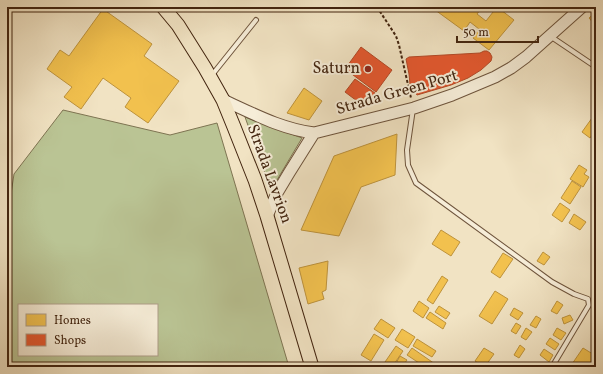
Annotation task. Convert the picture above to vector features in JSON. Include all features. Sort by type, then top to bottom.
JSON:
[{"type":"main road","name":"Strada Lavrion","points":[[164,7],[186,37],[223,100],[255,180],[312,367]]},
{"type":"street","name":"Strada Green Port","points":[[223,100],[257,116],[289,128],[314,133],[414,108],[452,96],[495,77],[511,68],[526,58],[582,7]]},
{"type":"street","points":[[267,216],[277,193],[314,133]]},
{"type":"lane","points":[[210,77],[256,20]]},
{"type":"lane","points":[[550,36],[596,67]]},
{"type":"lane","points":[[414,108],[407,150],[408,165],[416,183],[552,282],[574,294],[588,298],[589,305],[552,367]]},
{"type":"path","points":[[376,7],[396,36],[400,45],[414,108]]},
{"type":"green space","points":[[63,110],[170,135],[217,123],[289,367],[7,367],[7,221],[14,174]]},
{"type":"green space","points":[[245,117],[302,138],[271,190]]},
{"type":"building: Homes","points":[[431,7],[477,7],[480,10],[477,14],[486,21],[497,7],[514,20],[489,50],[473,38],[479,29],[470,22],[464,31]]},
{"type":"building: Homes","points":[[103,9],[152,44],[144,56],[179,81],[148,123],[125,107],[131,98],[103,78],[81,109],[64,97],[72,87],[47,69],[60,50],[69,56]]},
{"type":"building: Homes","points":[[596,12],[596,26],[589,18]]},
{"type":"building: Homes","points":[[304,88],[322,101],[309,120],[287,113]]},
{"type":"building: Homes","points":[[592,118],[596,121],[596,129],[590,138],[582,132]]},
{"type":"building: Homes","points":[[397,134],[395,175],[361,187],[339,236],[301,230],[334,156]]},
{"type":"building: Homes","points":[[579,165],[587,170],[584,174],[589,177],[583,187],[570,179]]},
{"type":"building: Homes","points":[[572,181],[581,187],[570,204],[561,198]]},
{"type":"building: Homes","points":[[560,203],[570,210],[562,222],[552,215]]},
{"type":"building: Homes","points":[[574,214],[586,222],[580,230],[569,223]]},
{"type":"building: Homes","points":[[441,230],[460,242],[451,256],[432,244]]},
{"type":"building: Homes","points":[[543,252],[550,257],[544,265],[537,261]]},
{"type":"building: Homes","points":[[503,253],[513,259],[500,278],[491,272]]},
{"type":"building: Homes","points":[[328,261],[326,290],[322,292],[324,299],[308,304],[299,268]]},
{"type":"building: Homes","points":[[442,276],[448,280],[433,304],[427,300]]},
{"type":"building: Homes","points":[[495,291],[508,299],[492,324],[479,316]]},
{"type":"building: Homes","points":[[419,301],[429,308],[423,318],[413,311]]},
{"type":"building: Homes","points":[[557,301],[563,305],[557,314],[551,311]]},
{"type":"building: Homes","points":[[439,306],[450,313],[446,319],[435,312]]},
{"type":"building: Homes","points":[[514,308],[523,313],[518,320],[510,315]]},
{"type":"building: Homes","points":[[430,312],[446,323],[443,329],[426,318]]},
{"type":"building: Homes","points":[[570,315],[573,320],[564,324],[562,318]]},
{"type":"building: Homes","points":[[536,316],[541,319],[536,328],[530,325]]},
{"type":"building: Homes","points":[[381,319],[395,328],[388,338],[374,329]]},
{"type":"building: Homes","points":[[516,323],[521,326],[516,334],[511,331]]},
{"type":"building: Homes","points":[[526,328],[532,332],[526,340],[521,337]]},
{"type":"building: Homes","points":[[557,328],[566,333],[561,340],[553,335]]},
{"type":"building: Homes","points":[[402,329],[415,337],[408,348],[395,340]]},
{"type":"building: Homes","points":[[374,334],[384,340],[371,361],[361,355]]},
{"type":"building: Homes","points":[[550,338],[559,344],[555,350],[546,344]]},
{"type":"building: Homes","points":[[417,339],[436,351],[432,357],[413,346]]},
{"type":"building: Homes","points":[[520,345],[525,349],[519,358],[514,355]]},
{"type":"building: Homes","points":[[396,346],[403,351],[392,367],[385,362]]},
{"type":"building: Homes","points":[[412,348],[435,364],[433,367],[425,367],[407,355]]},
{"type":"building: Homes","points":[[484,348],[494,354],[486,365],[489,367],[476,367],[478,363],[475,361]]},
{"type":"building: Homes","points":[[583,348],[596,356],[596,367],[576,367],[572,364]]},
{"type":"building: Homes","points":[[544,349],[553,355],[549,362],[540,355]]},
{"type":"building: Homes","points":[[400,356],[407,360],[402,367],[398,367],[395,365]]},
{"type":"building: Shops","name":"Saturn","points":[[361,47],[392,70],[376,92],[345,69]]},
{"type":"building: Shops","points":[[484,51],[490,53],[492,57],[491,61],[481,70],[468,78],[451,85],[417,95],[410,84],[406,59],[409,57],[480,53]]},
{"type":"building: Shops","points":[[355,79],[375,93],[365,107],[345,92]]},
{"type":"place","name":"Saturn","points":[[368,69]]}]
